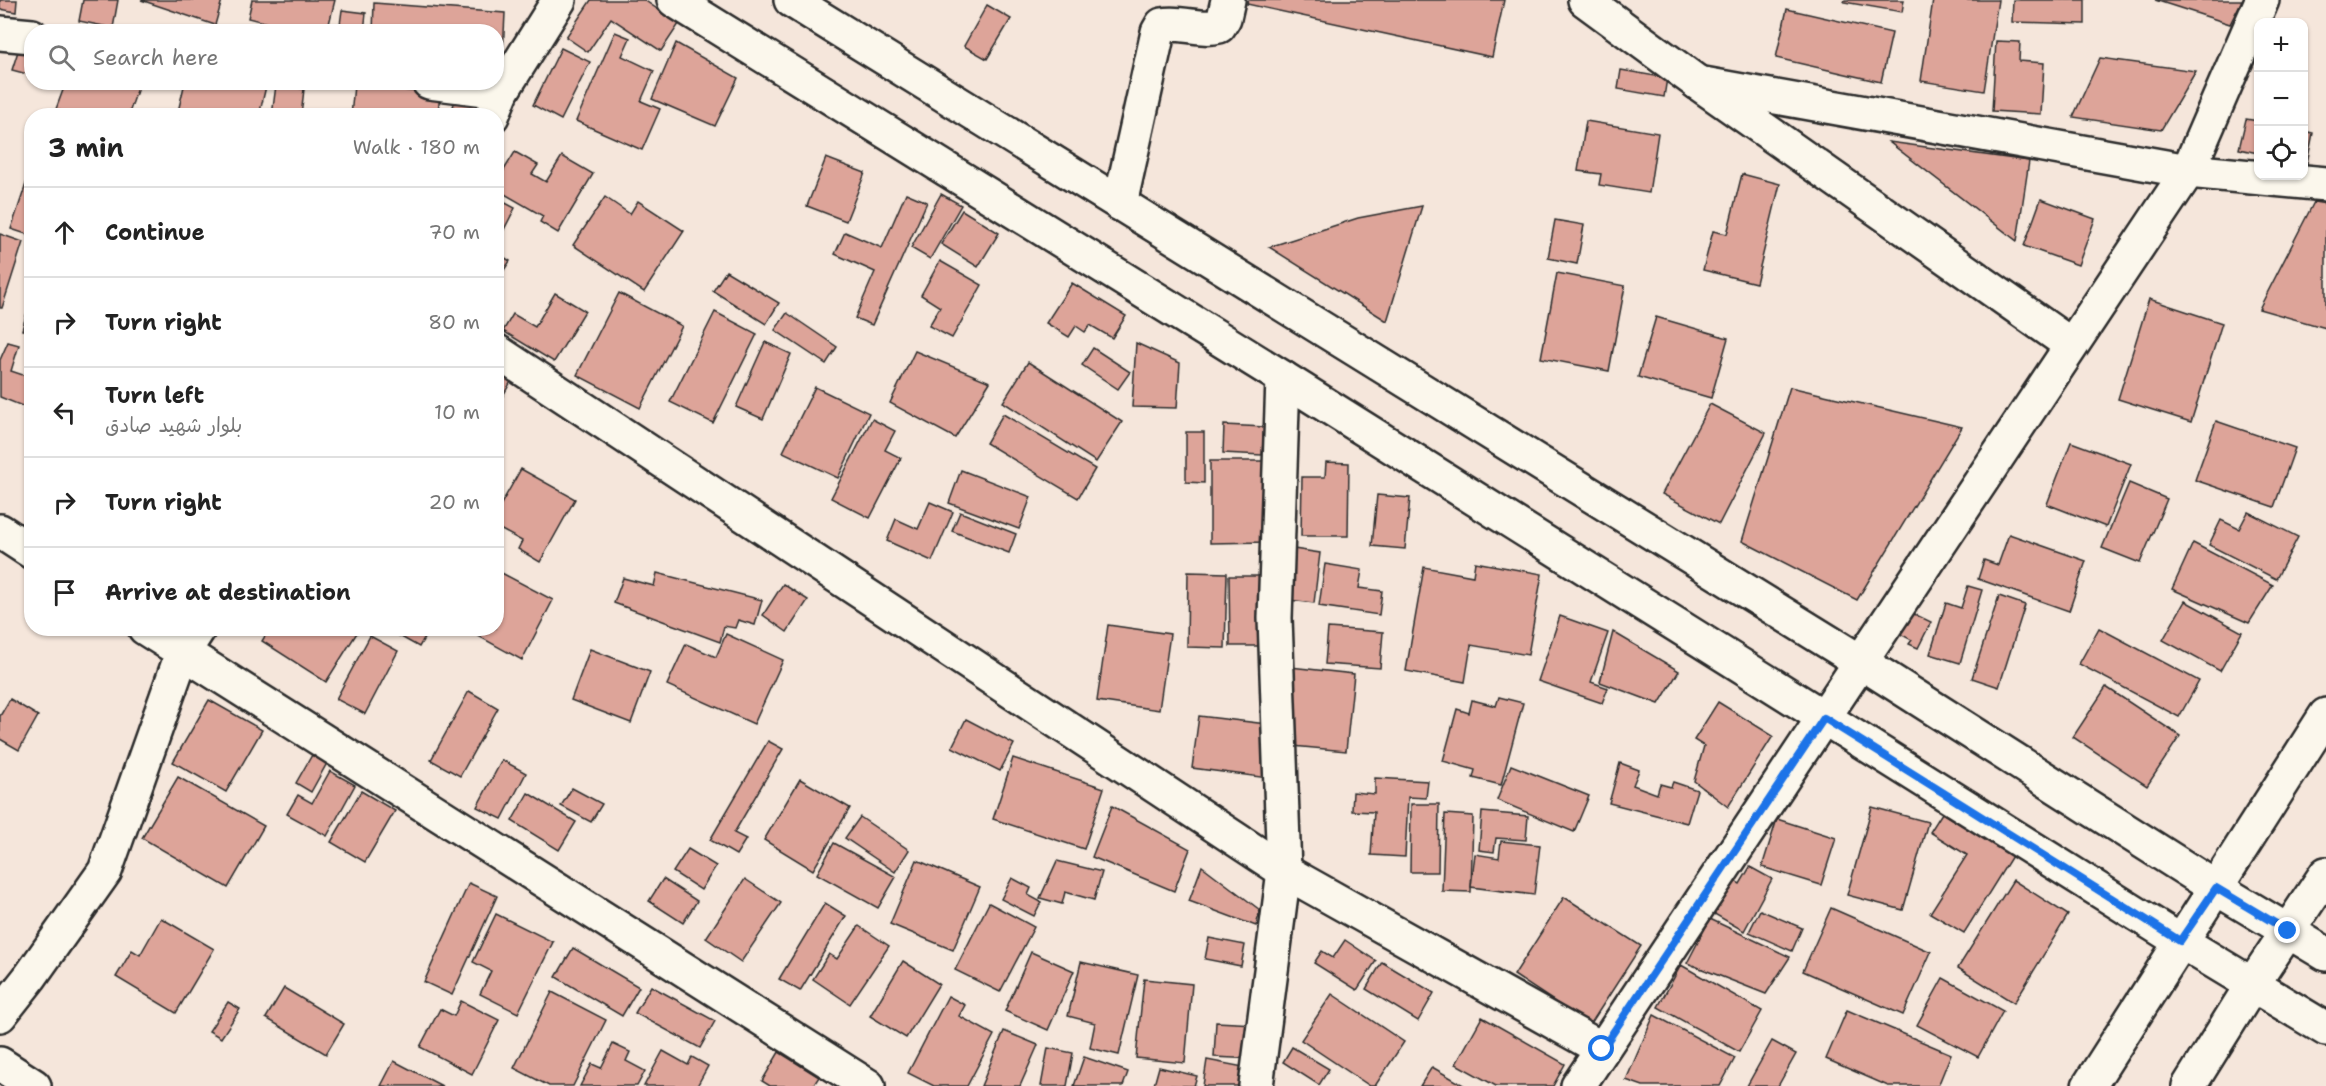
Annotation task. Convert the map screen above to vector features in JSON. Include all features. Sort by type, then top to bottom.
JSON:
[{"type":"street","points":[[455,90],[497,103],[559,0]]},
{"type":"street","points":[[674,0],[1283,378],[2180,941],[2326,1029]]},
{"type":"street","points":[[791,0],[1861,662],[2216,888],[2326,954]]},
{"type":"street","points":[[1120,204],[1158,32],[1162,25],[1170,24],[1212,28],[1220,26],[1228,0]]},
{"type":"street","points":[[1585,0],[1698,83],[2071,345]]},
{"type":"street","points":[[1578,1086],[2188,171],[2262,0]]},
{"type":"street","points":[[0,33],[24,35]]},
{"type":"street","points":[[1698,83],[2188,171],[2326,184]]},
{"type":"street","points":[[504,356],[1284,871],[1602,1049]]},
{"type":"street","points":[[1256,1086],[1284,871],[1275,618],[1283,378]]},
{"type":"street","points":[[0,531],[24,547]]},
{"type":"street","points":[[173,636],[191,641],[868,1086]]},
{"type":"street","points":[[0,1015],[30,977],[105,871],[191,641]]},
{"type":"street","points":[[2089,1086],[2326,715]]},
{"type":"street","points":[[2189,1086],[2252,985],[2326,874]]},
{"type":"street","points":[[0,1064],[34,1086]]},
{"type":"building","points":[[0,0],[17,0],[16,12],[0,9]]},
{"type":"building","points":[[83,0],[118,0],[114,24],[79,21]]},
{"type":"building","points":[[141,0],[222,0],[215,24]]},
{"type":"building","points":[[252,0],[335,0],[329,24],[272,24],[248,18]]},
{"type":"building","points":[[591,0],[644,0],[679,24],[661,51],[611,18],[588,52],[566,37]]},
{"type":"building","points":[[1248,0],[1504,0],[1492,57],[1247,4]]},
{"type":"building","points":[[1845,0],[1904,0],[1902,12],[1844,2]]},
{"type":"building","points":[[1933,0],[1998,0],[1984,91],[1921,81]]},
{"type":"building","points":[[2013,0],[2085,0],[2085,24],[2012,22]]},
{"type":"building","points":[[2155,0],[2242,0],[2230,24]]},
{"type":"building","points":[[374,3],[505,13],[504,34],[504,24],[373,24]]},
{"type":"building","points":[[987,5],[1011,19],[987,59],[964,46]]},
{"type":"building","points":[[1787,9],[1892,33],[1881,82],[1776,58]]},
{"type":"building","points":[[342,10],[366,13],[365,24],[340,24]]},
{"type":"building","points":[[615,32],[630,38],[622,56],[654,71],[641,101],[660,109],[642,150],[576,121]]},
{"type":"building","points":[[1996,41],[2020,42],[2019,61],[2044,63],[2041,114],[1992,111]]},
{"type":"building","points":[[676,43],[738,78],[715,126],[652,99]]},
{"type":"building","points":[[20,45],[24,46],[24,73],[12,70]]},
{"type":"building","points":[[561,48],[590,62],[561,120],[533,105]]},
{"type":"building","points":[[2100,58],[2196,71],[2161,130],[2073,117]]},
{"type":"building","points":[[1621,70],[1667,78],[1664,97],[1618,89]]},
{"type":"building","points":[[63,90],[137,90],[131,108],[56,108]]},
{"type":"building","points":[[183,90],[265,90],[261,108],[179,108]]},
{"type":"building","points":[[275,90],[304,90],[302,108],[273,108]]},
{"type":"building","points":[[354,90],[402,90],[440,94],[438,108],[352,108]]},
{"type":"building","points":[[457,94],[481,102],[479,108],[453,108]]},
{"type":"building","points":[[2246,119],[2254,120],[2254,152],[2239,149]]},
{"type":"building","points":[[1586,121],[1658,133],[1649,193],[1599,185],[1601,174],[1578,171]]},
{"type":"building","points":[[2308,132],[2313,133],[2308,158]]},
{"type":"building","points":[[1889,142],[2029,161],[2017,241]]},
{"type":"building","points":[[515,152],[538,165],[532,174],[546,182],[562,156],[593,174],[558,233],[540,222],[543,216],[504,194],[504,170]]},
{"type":"building","points":[[826,158],[865,173],[846,221],[807,206]]},
{"type":"building","points":[[1742,174],[1780,184],[1756,283],[1703,270],[1713,231],[1727,234]]},
{"type":"building","points":[[24,190],[24,233],[11,229]]},
{"type":"building","points":[[906,193],[927,202],[872,325],[855,318],[875,272],[835,254],[845,232],[882,248]]},
{"type":"building","points":[[941,194],[961,205],[930,259],[911,248]]},
{"type":"building","points":[[605,197],[630,214],[638,201],[684,231],[644,292],[573,245]]},
{"type":"building","points":[[2041,199],[2095,219],[2078,265],[2024,246]]},
{"type":"building","points":[[504,202],[515,208],[504,229]]},
{"type":"building","points":[[2314,202],[2326,204],[2326,328],[2259,309]]},
{"type":"building","points":[[1422,206],[1387,321],[1269,247],[1358,218]]},
{"type":"building","points":[[962,210],[999,233],[978,267],[941,244]]},
{"type":"building","points":[[1555,220],[1584,225],[1577,264],[1548,258]]},
{"type":"building","points":[[0,234],[23,242],[2,308],[0,308]]},
{"type":"building","points":[[504,257],[510,261],[504,270]]},
{"type":"building","points":[[940,261],[982,285],[952,338],[929,326],[940,307],[921,295]]},
{"type":"building","points":[[726,271],[779,303],[766,324],[713,291]]},
{"type":"building","points":[[1557,273],[1625,286],[1609,371],[1541,358]]},
{"type":"building","points":[[1072,283],[1126,316],[1112,338],[1090,325],[1085,332],[1076,326],[1069,337],[1046,323]]},
{"type":"building","points":[[555,293],[585,311],[554,362],[504,332],[513,314],[535,327]]},
{"type":"building","points":[[619,293],[682,326],[640,408],[577,375]]},
{"type":"building","points":[[2149,299],[2222,323],[2191,422],[2118,399]]},
{"type":"building","points":[[715,312],[757,334],[713,423],[670,402]]},
{"type":"building","points":[[787,313],[837,347],[826,364],[775,330]]},
{"type":"building","points":[[1656,317],[1728,338],[1711,398],[1638,377]]},
{"type":"building","points":[[8,342],[19,345],[11,371],[24,375],[24,407],[0,397],[0,360]]},
{"type":"building","points":[[765,342],[791,354],[763,419],[736,407]]},
{"type":"building","points":[[1136,343],[1180,363],[1177,408],[1132,407]]},
{"type":"building","points":[[1093,348],[1130,372],[1118,389],[1082,365]]},
{"type":"building","points":[[915,351],[990,382],[955,438],[890,403]]},
{"type":"building","points":[[1028,362],[1122,422],[1096,462],[1003,402]]},
{"type":"building","points":[[504,373],[513,378],[504,394]]},
{"type":"building","points":[[815,387],[869,413],[838,478],[783,452]]},
{"type":"building","points":[[1790,387],[1962,427],[1857,600],[1742,541]]},
{"type":"building","points":[[1710,404],[1766,433],[1719,524],[1662,494]]},
{"type":"building","points":[[1003,414],[1095,469],[1078,498],[986,443]]},
{"type":"building","points":[[872,419],[895,431],[885,450],[901,458],[870,518],[831,498]]},
{"type":"building","points":[[2216,421],[2295,448],[2274,507],[2195,480]]},
{"type":"building","points":[[1224,425],[1264,427],[1262,455],[1223,453]]},
{"type":"building","points":[[1186,432],[1204,432],[1204,483],[1186,482]]},
{"type":"building","points":[[2071,442],[2131,464],[2106,527],[2047,504]]},
{"type":"building","points":[[1210,461],[1269,461],[1269,542],[1210,543]]},
{"type":"building","points":[[1326,462],[1349,463],[1348,536],[1301,536],[1302,477],[1325,477]]},
{"type":"building","points":[[521,469],[575,499],[540,562],[518,549],[522,541],[504,531],[504,499]]},
{"type":"building","points":[[961,470],[1031,497],[1019,529],[949,503]]},
{"type":"building","points":[[2129,483],[2167,499],[2140,563],[2102,548]]},
{"type":"building","points":[[1377,495],[1410,498],[1405,549],[1372,546]]},
{"type":"building","points":[[930,502],[953,512],[932,561],[887,541],[896,519],[918,529]]},
{"type":"building","points":[[960,512],[1016,534],[1009,553],[952,531]]},
{"type":"building","points":[[2248,512],[2298,537],[2276,579],[2209,545],[2221,520],[2239,529]]},
{"type":"building","points":[[2009,534],[2086,561],[2069,611],[1978,579],[1984,560],[1998,565]]},
{"type":"building","points":[[2193,543],[2273,585],[2249,623],[2172,589]]},
{"type":"building","points":[[1287,548],[1320,553],[1314,603],[1281,599]]},
{"type":"building","points":[[1475,562],[1542,574],[1528,655],[1471,645],[1465,682],[1406,671],[1424,567],[1473,576]]},
{"type":"building","points":[[1325,564],[1362,570],[1359,588],[1382,591],[1379,615],[1319,606]]},
{"type":"building","points":[[1188,572],[1227,573],[1225,648],[1187,647]]},
{"type":"building","points":[[657,573],[762,600],[755,625],[738,620],[735,628],[724,626],[720,642],[614,603],[623,578],[654,586]]},
{"type":"building","points":[[504,574],[553,600],[522,660],[478,636],[504,636]]},
{"type":"building","points":[[1229,576],[1261,576],[1262,646],[1230,646]]},
{"type":"building","points":[[783,584],[808,600],[787,632],[763,615]]},
{"type":"building","points":[[1968,586],[1982,590],[1960,663],[1930,654],[1946,603],[1961,608]]},
{"type":"building","points":[[1999,596],[2025,605],[1999,687],[1972,678]]},
{"type":"building","points":[[2185,601],[2242,632],[2220,671],[2163,640]]},
{"type":"building","points":[[1910,612],[1931,622],[1918,648],[1909,644],[1912,640],[1900,634]]},
{"type":"building","points":[[1560,616],[1608,633],[1591,682],[1608,688],[1602,703],[1538,681]]},
{"type":"building","points":[[1108,625],[1170,634],[1159,710],[1097,701]]},
{"type":"building","points":[[1328,628],[1383,632],[1380,668],[1325,664]]},
{"type":"building","points":[[2099,628],[2199,681],[2179,717],[2079,664]]},
{"type":"building","points":[[1613,632],[1679,671],[1659,704],[1600,682]]},
{"type":"building","points":[[726,634],[783,660],[754,724],[667,685],[686,644],[716,657]]},
{"type":"building","points":[[265,636],[355,636],[326,682],[262,641]]},
{"type":"building","points":[[370,636],[398,651],[365,714],[336,699]]},
{"type":"building","points":[[399,636],[425,636],[419,647]]},
{"type":"building","points":[[590,649],[650,672],[631,723],[571,700]]},
{"type":"building","points":[[1290,667],[1354,674],[1346,751],[1282,745]]},
{"type":"building","points":[[2106,687],[2180,736],[2147,786],[2073,737]]},
{"type":"building","points":[[469,691],[498,708],[460,776],[431,760]]},
{"type":"building","points":[[1499,697],[1523,703],[1501,785],[1473,778],[1475,770],[1443,761],[1457,709],[1469,713],[1472,700],[1496,706]]},
{"type":"building","points":[[10,699],[38,716],[19,750],[0,739],[0,716]]},
{"type":"building","points":[[209,700],[262,730],[226,792],[173,762]]},
{"type":"building","points":[[1718,702],[1773,736],[1728,807],[1694,781],[1704,746],[1694,740]]},
{"type":"building","points":[[1199,716],[1275,725],[1268,778],[1192,768]]},
{"type":"building","points":[[966,719],[1014,744],[1000,771],[952,747]]},
{"type":"building","points":[[768,741],[783,749],[734,833],[746,839],[736,855],[710,840]]},
{"type":"building","points":[[312,755],[327,763],[311,792],[296,783]]},
{"type":"building","points":[[1013,758],[1104,788],[1084,849],[993,819]]},
{"type":"building","points":[[502,760],[526,773],[502,819],[477,807]]},
{"type":"building","points":[[1620,763],[1639,770],[1633,785],[1657,794],[1660,784],[1671,787],[1673,782],[1697,790],[1687,823],[1609,803]]},
{"type":"building","points":[[1511,765],[1589,796],[1574,832],[1497,800]]},
{"type":"building","points":[[330,771],[355,785],[327,836],[287,814],[298,795],[312,803]]},
{"type":"building","points":[[178,777],[264,826],[228,888],[142,838]]},
{"type":"building","points":[[1375,778],[1428,781],[1426,798],[1408,797],[1405,857],[1371,855],[1374,812],[1352,811],[1353,792],[1375,794]]},
{"type":"building","points":[[800,779],[850,808],[813,870],[764,840]]},
{"type":"building","points":[[572,788],[602,804],[591,822],[561,806]]},
{"type":"building","points":[[361,791],[395,811],[365,862],[331,842]]},
{"type":"building","points":[[528,793],[576,822],[559,850],[512,821]]},
{"type":"building","points":[[1411,804],[1439,804],[1438,872],[1410,872]]},
{"type":"building","points":[[1112,806],[1190,849],[1174,891],[1092,857]]},
{"type":"building","points":[[1872,807],[1928,822],[1903,910],[1847,895]]},
{"type":"building","points":[[1482,812],[1528,816],[1526,840],[1496,838],[1494,852],[1479,850]]},
{"type":"building","points":[[1942,813],[2012,856],[1964,933],[1930,913],[1967,855],[1930,832]]},
{"type":"building","points":[[1445,814],[1473,816],[1471,892],[1442,891]]},
{"type":"building","points":[[860,817],[909,850],[895,872],[845,838]]},
{"type":"building","points":[[1777,819],[1836,838],[1821,885],[1762,867]]},
{"type":"building","points":[[1501,841],[1540,845],[1534,895],[1471,887],[1475,854],[1499,858]]},
{"type":"building","points":[[834,843],[896,877],[878,908],[817,874]]},
{"type":"building","points":[[688,849],[716,866],[701,890],[673,872]]},
{"type":"building","points":[[917,860],[980,887],[953,950],[890,924]]},
{"type":"building","points":[[1057,861],[1102,872],[1094,900],[1065,892],[1062,904],[1040,898]]},
{"type":"building","points":[[1202,866],[1260,910],[1256,926],[1189,901]]},
{"type":"building","points":[[1750,867],[1772,879],[1744,931],[1704,908],[1723,874],[1740,884]]},
{"type":"building","points":[[1012,878],[1031,888],[1028,895],[1041,902],[1034,916],[1001,899]]},
{"type":"building","points":[[663,879],[697,901],[683,923],[649,901]]},
{"type":"building","points":[[745,879],[781,903],[741,962],[706,938]]},
{"type":"building","points":[[2013,880],[2068,915],[2014,1003],[1958,968]]},
{"type":"building","points":[[469,883],[497,896],[452,995],[424,982]]},
{"type":"building","points":[[1564,897],[1641,946],[1590,1025],[1514,975]]},
{"type":"building","points":[[825,903],[846,916],[800,991],[779,979]]},
{"type":"building","points":[[989,903],[1034,927],[1000,992],[955,970]]},
{"type":"building","points":[[1831,908],[1931,952],[1903,1015],[1803,971]]},
{"type":"building","points":[[1760,910],[1802,928],[1792,951],[1749,932]]},
{"type":"building","points":[[496,914],[553,942],[518,1013],[480,994],[491,971],[473,962]]},
{"type":"building","points":[[161,918],[214,949],[176,1013],[116,977],[132,950],[140,955]]},
{"type":"building","points":[[1710,919],[1790,957],[1766,994],[1687,963]]},
{"type":"building","points":[[859,926],[889,946],[850,1004],[813,979],[829,954],[837,959]]},
{"type":"building","points":[[1209,938],[1245,945],[1241,966],[1205,959]]},
{"type":"building","points":[[1345,940],[1376,961],[1357,990],[1314,963],[1322,951],[1333,958]]},
{"type":"building","points":[[573,948],[639,987],[622,1016],[556,977]]},
{"type":"building","points":[[1031,952],[1074,971],[1048,1030],[1005,1011]]},
{"type":"building","points":[[903,961],[939,984],[906,1038],[870,1016]]},
{"type":"building","points":[[1081,962],[1138,975],[1119,1055],[1090,1048],[1095,1023],[1068,1016]]},
{"type":"building","points":[[1382,962],[1434,993],[1418,1021],[1366,989]]},
{"type":"building","points":[[1681,965],[1762,1011],[1739,1052],[1658,1007]]},
{"type":"building","points":[[1943,978],[2003,1011],[1978,1057],[1917,1025]]},
{"type":"building","points":[[1144,979],[1192,984],[1185,1063],[1136,1058]]},
{"type":"building","points":[[651,986],[715,1021],[700,1048],[635,1013]]},
{"type":"building","points":[[284,988],[344,1024],[326,1054],[266,1018]]},
{"type":"building","points":[[552,992],[606,1020],[573,1086],[549,1086],[514,1068]]},
{"type":"building","points":[[1332,994],[1404,1042],[1375,1086],[1370,1086],[1301,1040]]},
{"type":"building","points":[[948,996],[965,1005],[959,1016],[994,1035],[967,1086],[934,1086],[908,1073]]},
{"type":"building","points":[[461,1001],[499,1020],[472,1074],[420,1047],[440,1009],[454,1016]]},
{"type":"building","points":[[228,1002],[240,1009],[221,1038],[209,1031]]},
{"type":"building","points":[[1847,1010],[1951,1054],[1938,1086],[1888,1086],[1826,1059]]},
{"type":"building","points":[[1654,1015],[1735,1058],[1720,1086],[1643,1086],[1626,1080]]},
{"type":"building","points":[[1482,1017],[1565,1064],[1553,1086],[1496,1086],[1456,1064]]},
{"type":"building","points":[[1216,1022],[1255,1024],[1254,1059],[1214,1057]]},
{"type":"building","points":[[1004,1031],[1038,1045],[1020,1086],[981,1086]]},
{"type":"building","points":[[1772,1041],[1796,1054],[1778,1086],[1747,1086]]},
{"type":"building","points":[[613,1044],[630,1052],[626,1061],[645,1071],[637,1086],[580,1086],[592,1064],[601,1068]]},
{"type":"building","points":[[1292,1047],[1329,1069],[1319,1085],[1283,1062]]},
{"type":"building","points":[[1048,1048],[1073,1053],[1067,1086],[1041,1086]]},
{"type":"building","points":[[663,1051],[688,1065],[692,1057],[708,1066],[697,1086],[644,1086]]},
{"type":"building","points":[[779,1052],[819,1077],[813,1086],[770,1086],[762,1081]]},
{"type":"building","points":[[1084,1057],[1128,1072],[1123,1086],[1074,1086]]},
{"type":"building","points":[[1207,1060],[1254,1069],[1251,1086],[1203,1086]]},
{"type":"building","points":[[394,1061],[442,1086],[381,1086]]},
{"type":"building","points":[[1159,1067],[1197,1076],[1194,1086],[1154,1085]]},
{"type":"building","points":[[1432,1067],[1465,1086],[1420,1086]]},
{"type":"route","points":[[1602,1049],[1824,718],[2180,941],[2216,888],[2288,931]]}]
